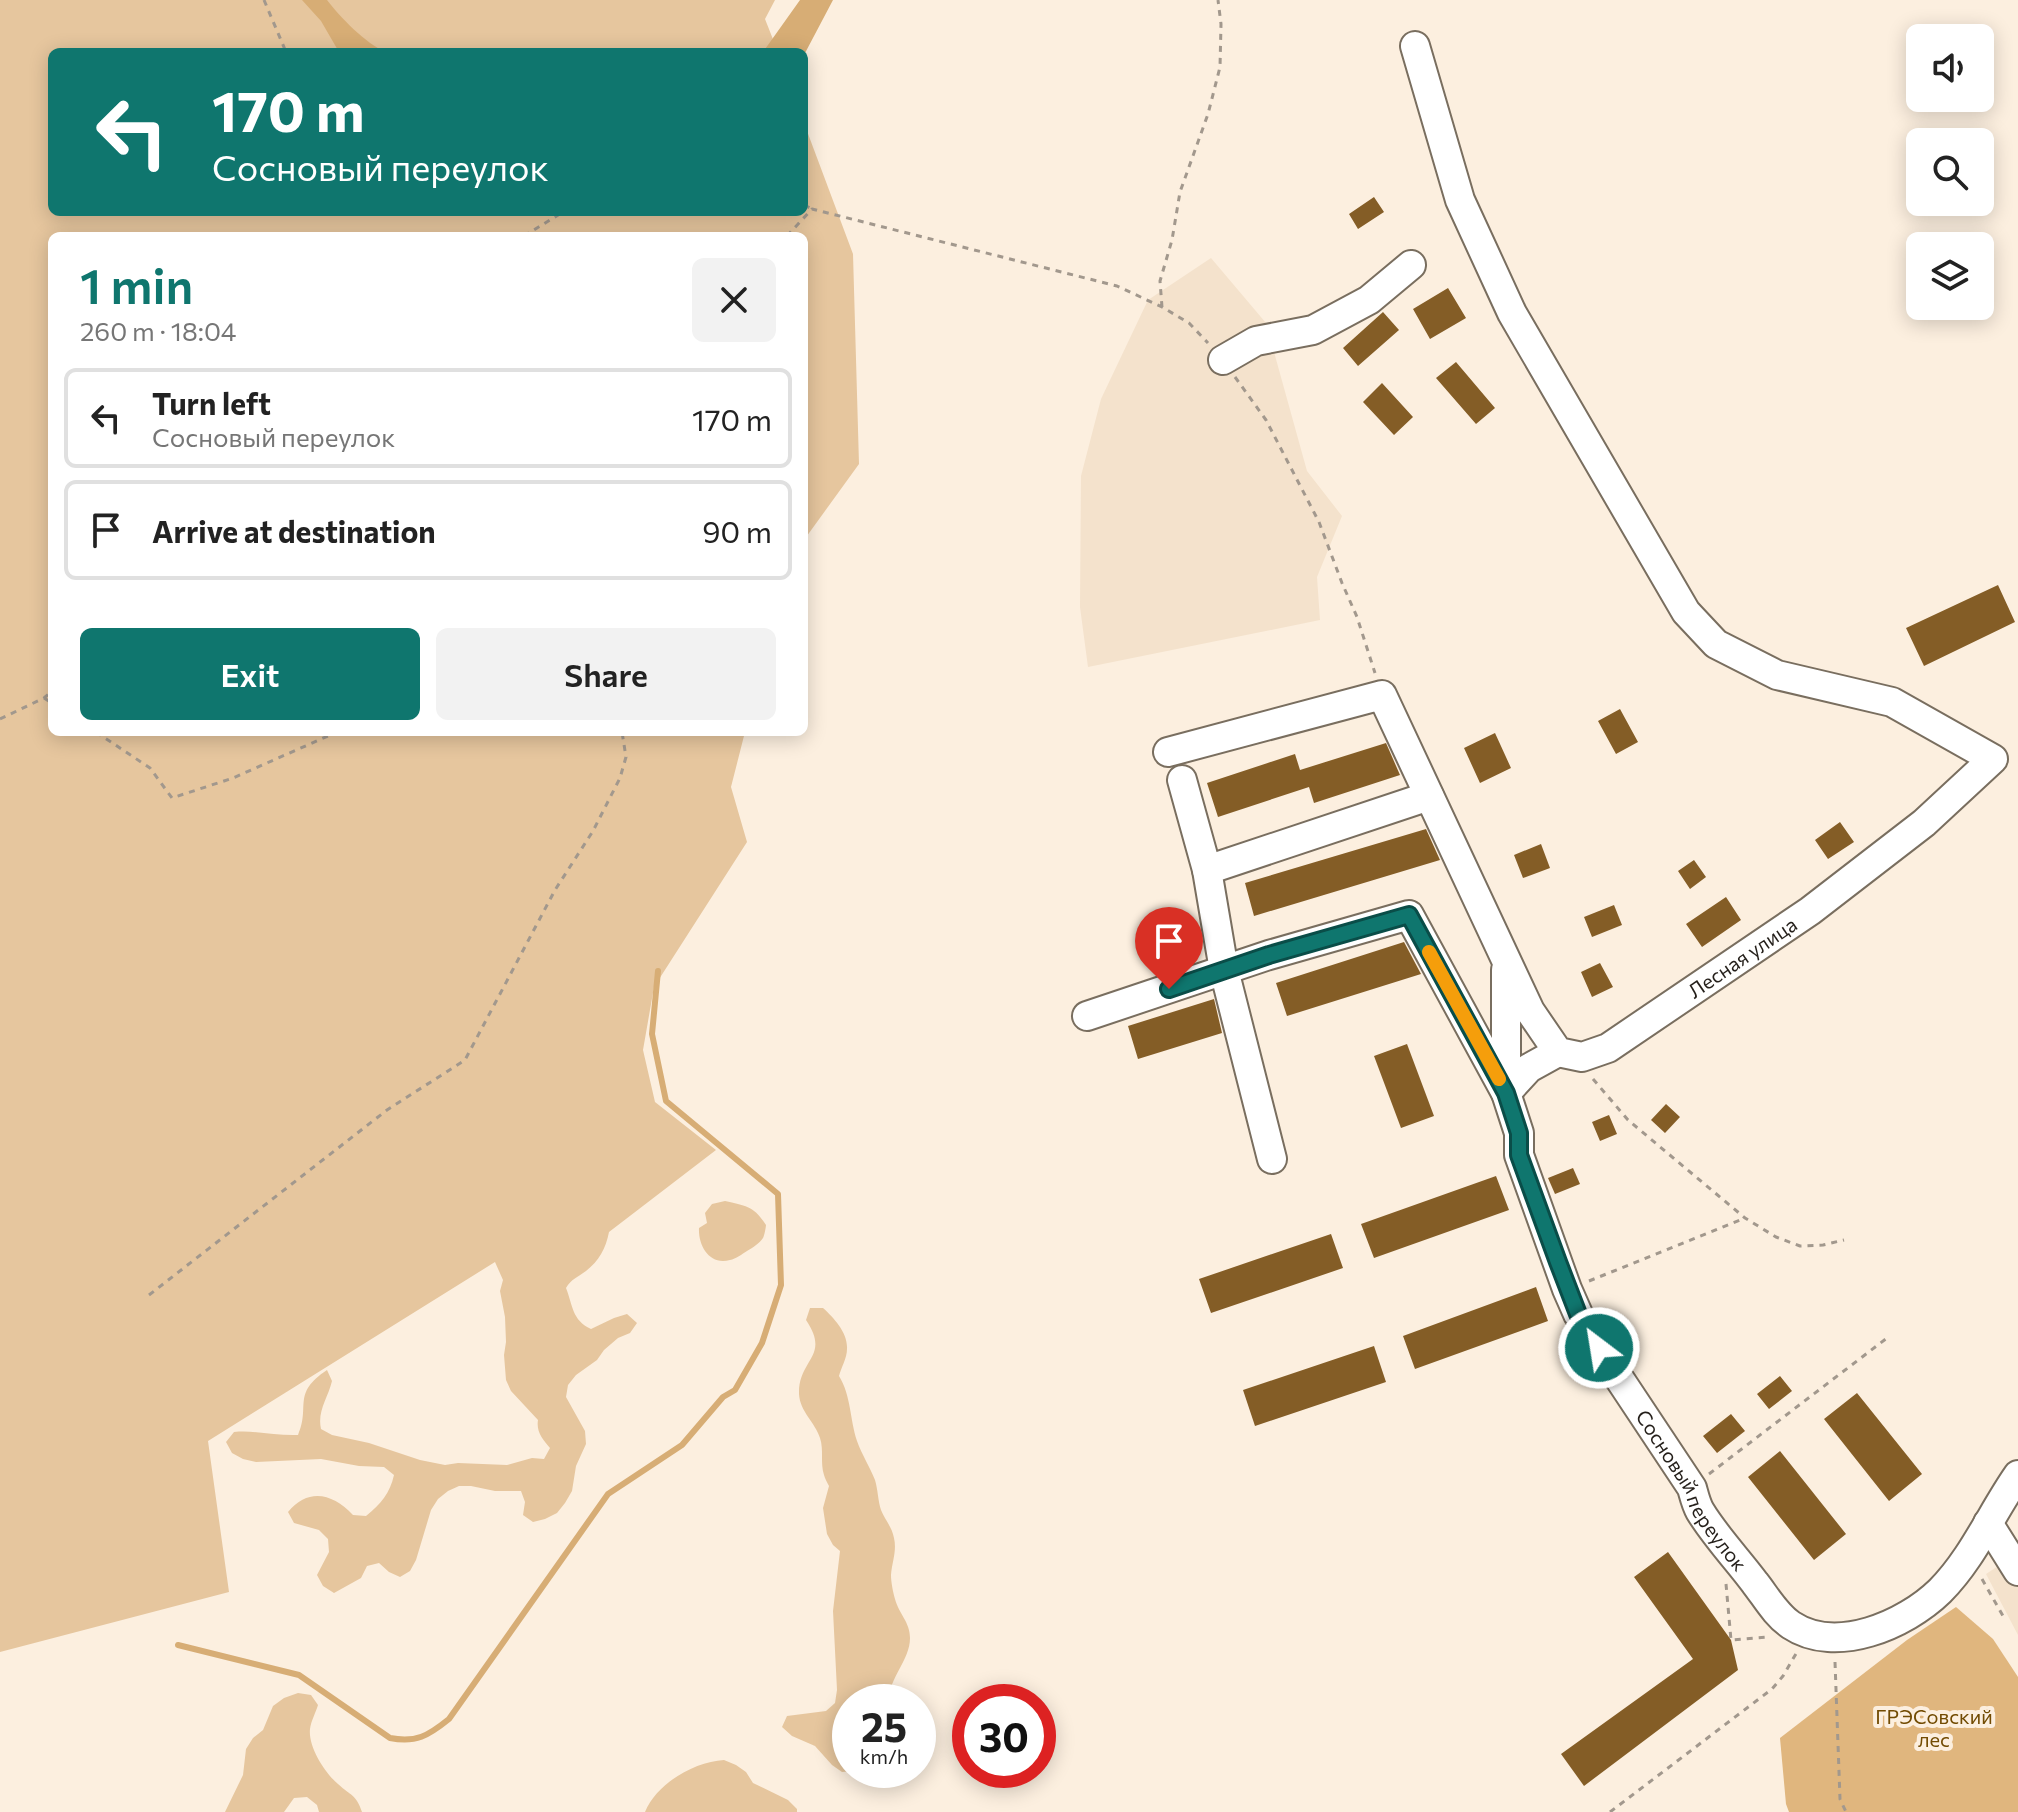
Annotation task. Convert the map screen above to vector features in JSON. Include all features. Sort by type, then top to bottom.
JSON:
[{"type":"street","name":"Лесная улица","points":[[1415,46],[1460,200],[1512,313],[1686,612],[1716,644],[1777,675],[1892,702],[1993,759],[1924,823],[1810,911],[1608,1048],[1570,1055],[1529,1068],[1506,1093]]},
{"type":"street","points":[[1223,360],[1256,341],[1313,330],[1369,300],[1411,265]]},
{"type":"street","points":[[1168,752],[1382,695],[1530,1011],[1570,1055]]},
{"type":"street","points":[[1182,780],[1207,870],[1224,970],[1272,1159]]},
{"type":"street","points":[[1207,870],[1429,796]]},
{"type":"street","name":"Сосновый переулок","points":[[1087,1016],[1269,955],[1409,915],[1506,1093],[1519,1133],[1519,1155],[1578,1314],[1692,1488],[1699,1509],[1788,1624],[1820,1636]]},
{"type":"street","points":[[1506,960],[1506,1093]]},
{"type":"street","points":[[1820,1636],[1878,1630],[1919,1608],[1941,1590],[1969,1553],[2018,1475]]},
{"type":"street","points":[[1988,1523],[2018,1571]]},
{"type":"path","points":[[264,0],[284,48]]},
{"type":"path","points":[[1162,307],[1160,281],[1172,240],[1180,192],[1208,114],[1220,67],[1218,0]]},
{"type":"path","points":[[808,207],[1117,286],[1189,323],[1223,360],[1266,420],[1319,522],[1357,617],[1382,695]]},
{"type":"path","points":[[808,213],[812,209]]},
{"type":"path","points":[[530,232],[556,216]]},
{"type":"path","points":[[791,232],[806,216]]},
{"type":"path","points":[[0,719],[48,694]]},
{"type":"path","points":[[44,698],[48,700]]},
{"type":"path","points":[[102,736],[150,768],[172,798],[233,778],[328,736]]},
{"type":"path","points":[[149,1295],[387,1110],[465,1060],[555,890],[593,831],[620,778],[626,757],[623,736]]},
{"type":"path","points":[[1570,1055],[1628,1120],[1745,1218],[1776,1237],[1800,1246],[1844,1240]]},
{"type":"path","points":[[1567,1289],[1745,1218]]},
{"type":"path","points":[[1692,1488],[1887,1338]]},
{"type":"path","points":[[1978,1573],[2003,1616]]},
{"type":"path","points":[[1610,1812],[1772,1689],[1820,1636]]},
{"type":"path","points":[[1820,1636],[1840,1799],[1846,1812]]},
{"type":"shaded area","points":[[0,0],[775,0],[765,19],[776,48],[48,48],[48,216],[808,216],[808,134],[853,254],[859,464],[808,534],[808,232],[48,232],[48,736],[744,736],[731,787],[747,842],[654,987],[643,1050],[655,1102],[716,1150],[609,1232],[598,1258],[566,1288],[577,1317],[591,1329],[627,1314],[637,1323],[630,1333],[618,1338],[568,1385],[566,1397],[585,1431],[586,1444],[576,1466],[572,1491],[557,1513],[533,1522],[523,1515],[525,1502],[521,1491],[459,1486],[438,1499],[431,1510],[410,1571],[400,1577],[379,1563],[367,1566],[361,1578],[334,1593],[323,1586],[317,1575],[329,1552],[328,1539],[319,1530],[294,1523],[288,1512],[304,1499],[321,1496],[337,1502],[353,1515],[366,1516],[384,1498],[394,1475],[384,1467],[321,1459],[256,1462],[232,1453],[226,1442],[234,1432],[298,1435],[305,1393],[316,1378],[327,1370],[332,1381],[320,1422],[321,1429],[332,1435],[445,1465],[507,1465],[532,1458],[544,1459],[550,1448],[539,1432],[538,1420],[511,1391],[506,1380],[505,1317],[500,1291],[503,1280],[495,1262],[208,1441],[229,1592],[0,1652]]},
{"type":"shaded area","points":[[302,0],[327,0],[346,22],[378,48],[337,48],[321,21]]},
{"type":"shaded area","points":[[800,0],[833,0],[808,48],[766,48]]},
{"type":"shaded area","points":[[1211,258],[1266,323],[1307,471],[1342,516],[1317,577],[1320,620],[1088,667],[1080,607],[1081,476],[1101,399],[1148,300]]},
{"type":"shaded area","points":[[725,1201],[749,1208],[766,1225],[758,1244],[737,1258],[723,1261],[711,1257],[703,1248],[699,1228],[707,1223],[705,1213],[712,1204]]},
{"type":"shaded area","points":[[810,1308],[823,1308],[843,1332],[847,1352],[839,1376],[846,1391],[857,1441],[875,1480],[881,1510],[893,1534],[892,1587],[910,1638],[907,1654],[892,1684],[837,1684],[833,1611],[840,1551],[827,1534],[823,1508],[829,1486],[823,1470],[820,1438],[802,1406],[799,1394],[803,1373],[815,1350],[813,1332],[806,1320]]},
{"type":"shaded area","points":[[2018,1553],[2018,1635],[1986,1574]]},
{"type":"shaded area","points":[[298,1693],[311,1695],[318,1705],[310,1736],[318,1759],[333,1779],[355,1798],[362,1812],[319,1812],[317,1805],[307,1797],[294,1798],[284,1812],[225,1812],[243,1775],[246,1749],[263,1730],[273,1706]]},
{"type":"shaded area","points":[[832,1706],[832,1765],[815,1746],[792,1736],[782,1727],[787,1716],[826,1711]]},
{"type":"shaded area","points":[[724,1760],[746,1772],[753,1783],[788,1800],[797,1812],[645,1812],[667,1783],[701,1765]]},
{"type":"green space","name":"ГРЭСовский лес","points":[[1956,1607],[1993,1639],[2018,1677],[2018,1812],[1789,1812],[1780,1738],[1907,1640]]},
{"type":"building","points":[[1374,197],[1384,212],[1358,229],[1349,214]]},
{"type":"building","points":[[1448,288],[1466,318],[1430,339],[1413,309]]},
{"type":"building","points":[[1383,312],[1399,330],[1358,366],[1343,348]]},
{"type":"building","points":[[1456,362],[1495,408],[1476,424],[1436,378]]},
{"type":"building","points":[[1382,383],[1413,417],[1394,435],[1363,402]]},
{"type":"building","points":[[1998,585],[2015,622],[1924,666],[1906,628]]},
{"type":"building","points":[[1620,709],[1638,742],[1616,754],[1598,721]]},
{"type":"building","points":[[1495,733],[1511,768],[1480,783],[1464,748]]},
{"type":"building","points":[[1386,743],[1400,775],[1314,803],[1309,787],[1218,817],[1207,783],[1295,754],[1300,770]]},
{"type":"building","points":[[1840,822],[1854,842],[1828,859],[1815,840]]},
{"type":"building","points":[[1426,829],[1440,860],[1254,916],[1245,883]]},
{"type":"building","points":[[1541,844],[1550,868],[1523,878],[1514,855]]},
{"type":"building","points":[[1694,860],[1706,877],[1690,889],[1678,871]]},
{"type":"building","points":[[1726,897],[1741,920],[1702,947],[1686,924]]},
{"type":"building","points":[[1614,905],[1622,925],[1592,937],[1584,917]]},
{"type":"building","points":[[1404,942],[1421,974],[1287,1016],[1276,983]]},
{"type":"building","points":[[1600,963],[1613,987],[1592,997],[1581,972]]},
{"type":"building","points":[[1214,999],[1222,1033],[1138,1059],[1128,1026]]},
{"type":"building","points":[[1407,1044],[1434,1116],[1401,1128],[1374,1056]]},
{"type":"building","points":[[1666,1104],[1680,1117],[1665,1133],[1651,1120]]},
{"type":"building","points":[[1609,1115],[1617,1134],[1600,1141],[1592,1122]]},
{"type":"building","points":[[1573,1168],[1580,1184],[1555,1194],[1548,1178]]},
{"type":"building","points":[[1496,1176],[1509,1210],[1374,1258],[1361,1224]]},
{"type":"building","points":[[1331,1234],[1343,1268],[1211,1313],[1199,1279]]},
{"type":"building","points":[[1536,1287],[1548,1321],[1415,1369],[1403,1336]]},
{"type":"building","points":[[1374,1346],[1386,1382],[1255,1426],[1243,1390]]},
{"type":"building","points":[[1780,1376],[1792,1391],[1769,1409],[1757,1394]]},
{"type":"building","points":[[1857,1393],[1922,1474],[1889,1501],[1824,1419]]},
{"type":"building","points":[[1731,1414],[1745,1431],[1717,1453],[1703,1436]]},
{"type":"building","points":[[1780,1451],[1846,1534],[1814,1560],[1748,1477]]},
{"type":"building","points":[[1668,1552],[1731,1640],[1738,1670],[1584,1786],[1561,1754],[1693,1659],[1634,1577]]},
{"type":"waterway","points":[[178,1645],[299,1675],[390,1738],[407,1740],[428,1734],[449,1719],[608,1494],[682,1445],[723,1397],[735,1390],[762,1343],[781,1285],[778,1194],[666,1101],[652,1034],[658,971]]},
{"type":"slow traffic","points":[[1429,952],[1499,1079]]},
{"type":"route","points":[[1169,989],[1269,955],[1409,915],[1506,1093],[1519,1133],[1519,1155],[1567,1289],[1599,1348]]}]
